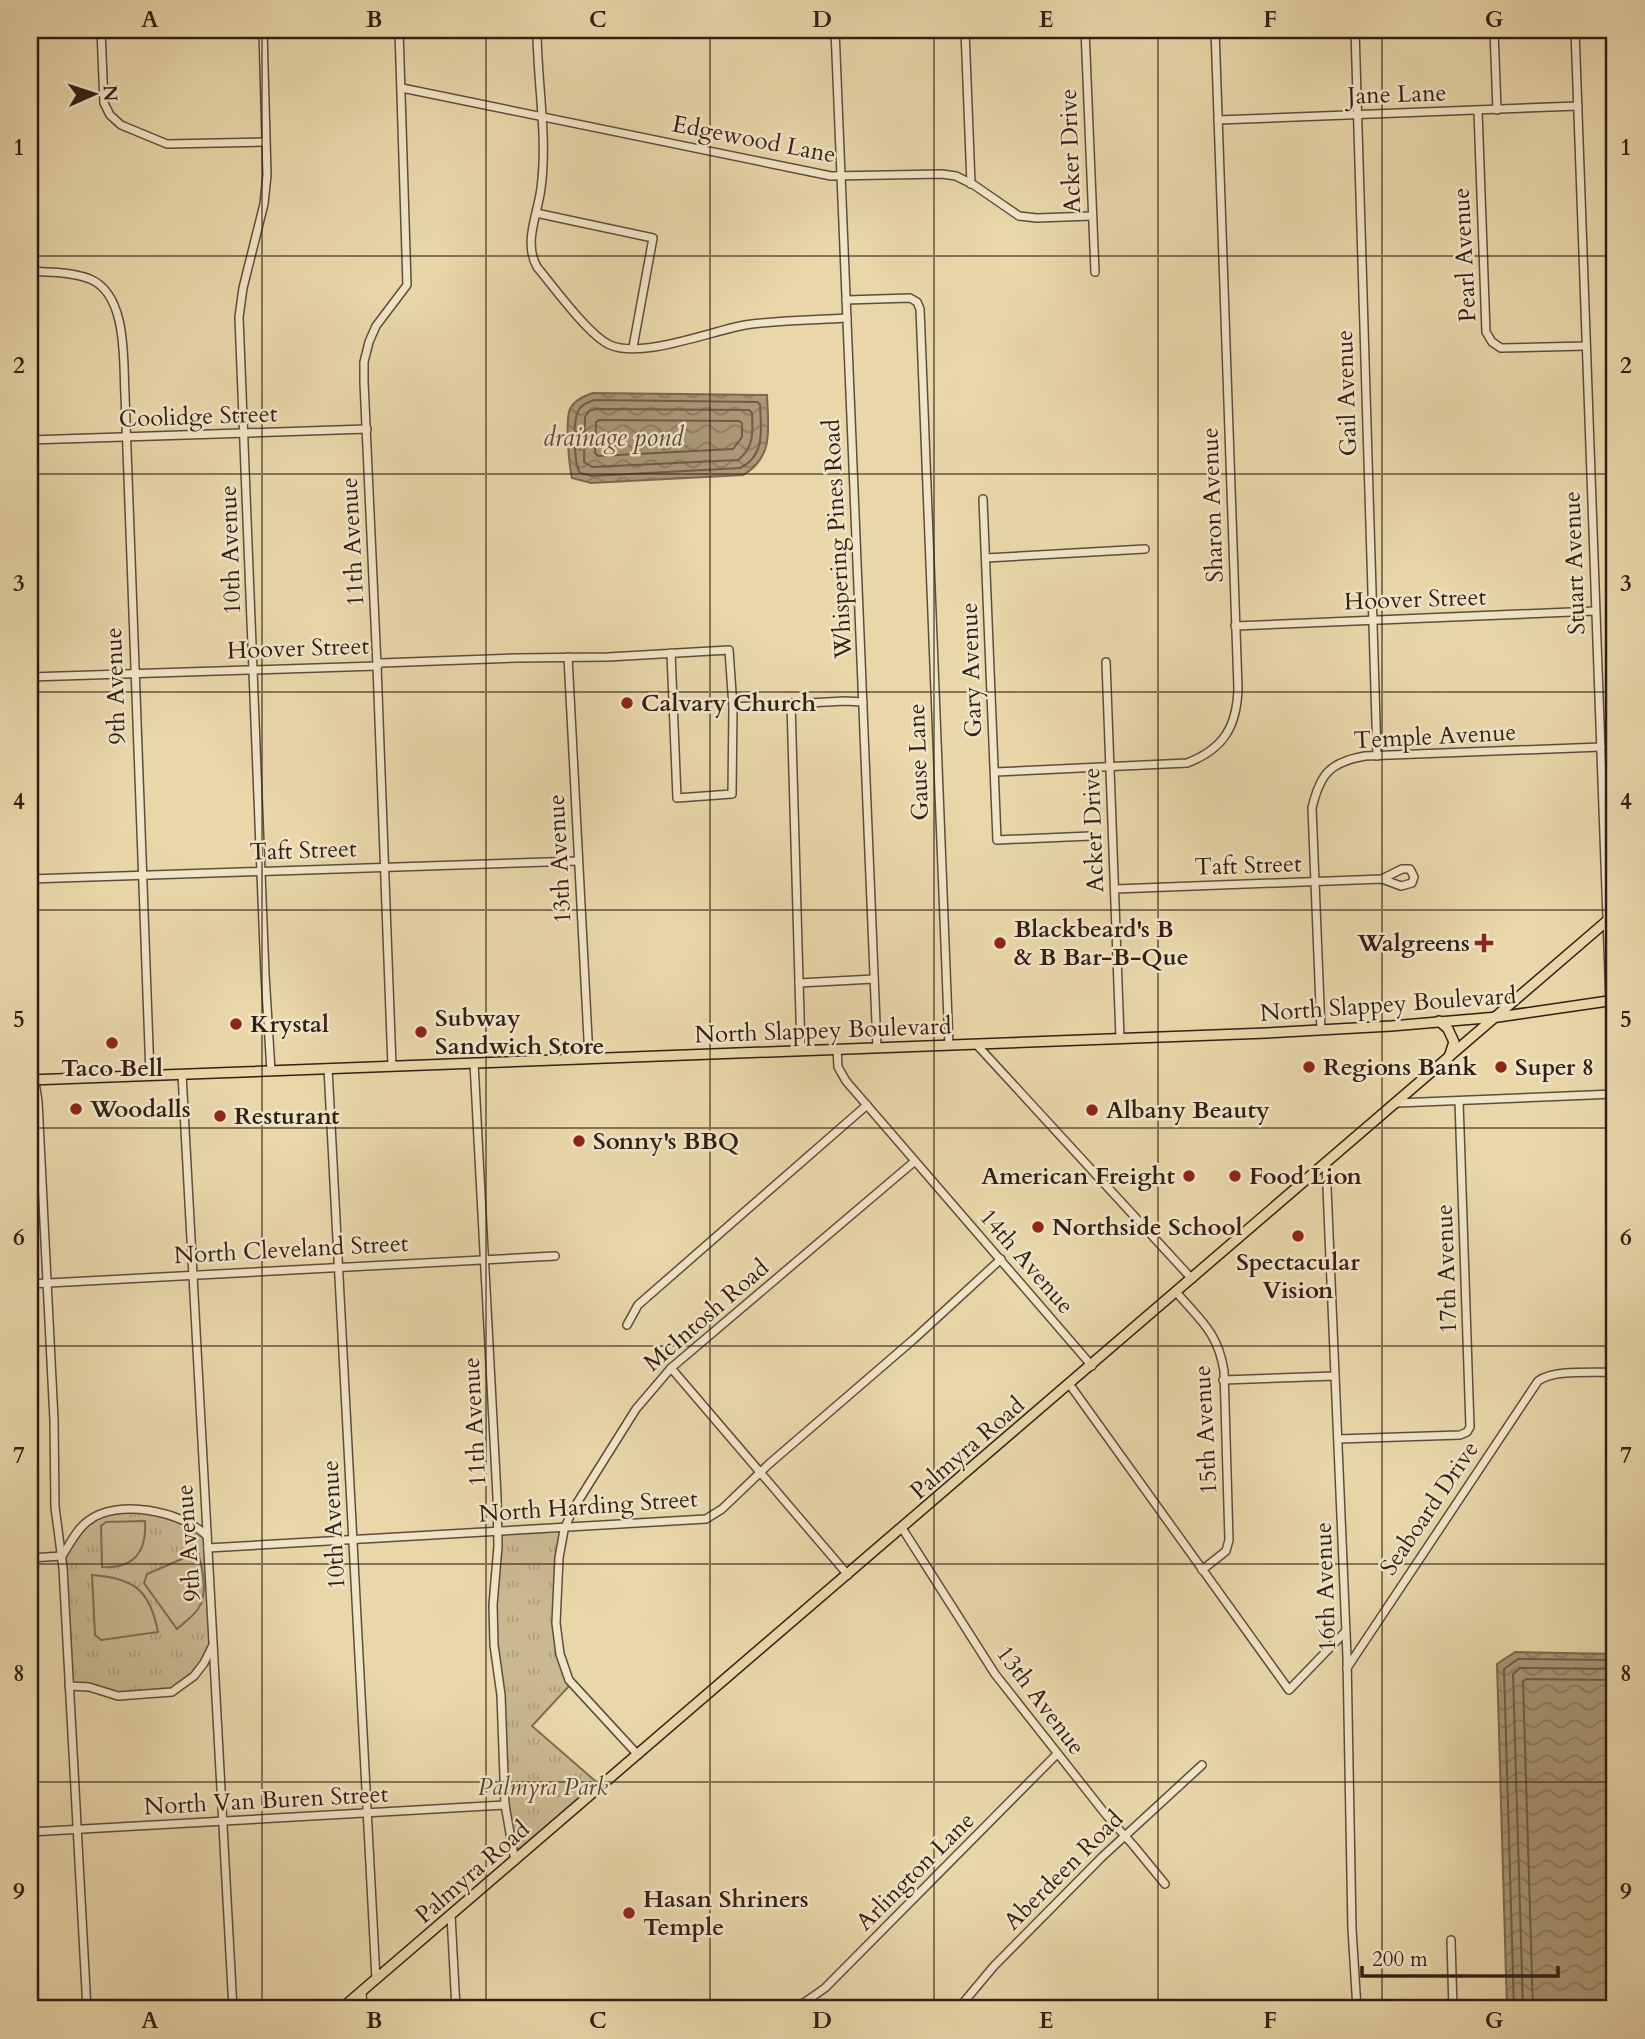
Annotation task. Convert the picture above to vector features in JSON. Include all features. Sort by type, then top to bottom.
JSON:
[{"type":"main road","name":"Palmyra Road","points":[[341,2009],[1612,917]]},
{"type":"main road","name":"North Slappey Boulevard","points":[[33,1080],[1321,1030],[1498,1017],[1613,1001]]},
{"type":"main road","points":[[1439,1021],[1448,1029],[1454,1042],[1448,1059]]},
{"type":"street","points":[[102,30],[104,103],[110,115],[121,124],[167,144],[265,142]]},
{"type":"street","name":"10th Avenue","points":[[263,30],[267,175],[264,204],[243,288],[239,317],[271,1071]]},
{"type":"street","name":"11th Avenue","points":[[392,1066],[363,383],[364,362],[376,326],[407,285],[399,30]]},
{"type":"street","points":[[537,30],[542,183],[530,245],[531,257],[601,340],[618,348],[671,345],[745,325],[846,318]]},
{"type":"street","name":"Whispering Pines Road","points":[[835,30],[877,1047]]},
{"type":"street","points":[[965,30],[971,184]]},
{"type":"street","name":"Acker Drive","points":[[1085,30],[1094,272]]},
{"type":"street","name":"Sharon Avenue","points":[[995,772],[1187,763],[1205,755],[1221,741],[1236,714],[1238,688],[1215,30]]},
{"type":"street","name":"Gail Avenue","points":[[1355,30],[1377,755]]},
{"type":"street","points":[[1494,30],[1497,110]]},
{"type":"street","name":"Stuart Avenue","points":[[1575,30],[1595,611],[1612,917],[1615,1140]]},
{"type":"street","name":"Edgewood Lane","points":[[402,88],[784,167],[841,176],[956,176],[1019,216],[1092,216]]},
{"type":"street","name":"Jane Lane","points":[[1218,120],[1578,106]]},
{"type":"street","name":"Pearl Avenue","points":[[1478,111],[1486,332],[1492,342],[1501,348],[1586,346]]},
{"type":"street","points":[[536,213],[653,238],[633,348]]},
{"type":"street","name":"9th Avenue","points":[[30,271],[83,276],[97,283],[111,298],[120,323],[150,1075]]},
{"type":"street","name":"Gause Lane","points":[[846,300],[910,298],[917,302],[920,309],[949,1045]]},
{"type":"street","name":"Coolidge Street","points":[[30,440],[367,429]]},
{"type":"street","name":"Gary Avenue","points":[[983,499],[997,840],[1091,836]]},
{"type":"street","points":[[986,558],[1145,549]]},
{"type":"street","name":"Hoover Street","points":[[1235,626],[1595,611]]},
{"type":"street","name":"Hoover Street","points":[[30,677],[377,666],[381,663],[421,661],[729,650],[733,707]]},
{"type":"street","points":[[671,653],[677,798],[732,794],[733,707],[863,702]]},
{"type":"street","name":"13th Avenue","points":[[568,657],[589,1058]]},
{"type":"street","name":"Acker Drive","points":[[1106,662],[1120,1038]]},
{"type":"street","points":[[791,703],[802,1050]]},
{"type":"street","name":"Temple Avenue","points":[[1321,1030],[1312,808],[1323,777],[1342,761],[1377,755],[1601,747]]},
{"type":"street","name":"Taft Street","points":[[30,879],[578,862]]},
{"type":"street","name":"Taft Street","points":[[1115,889],[1382,879]]},
{"type":"street","points":[[799,982],[874,979]]},
{"type":"street","points":[[976,1044],[1192,1279]]},
{"type":"street","points":[[30,1049],[47,1283],[54,1420],[55,1507],[62,1556],[87,2009]]},
{"type":"street","name":"14th Avenue","points":[[836,1049],[841,1074],[1091,1366]]},
{"type":"street","name":"11th Avenue","points":[[474,1063],[498,1532],[494,1645],[501,1695],[505,1805],[514,1861]]},
{"type":"street","name":"10th Avenue","points":[[328,1068],[376,1979]]},
{"type":"street","name":"9th Avenue","points":[[183,1074],[233,2009]]},
{"type":"street","points":[[1397,1103],[1614,1094]]},
{"type":"street","name":"17th Avenue","points":[[1338,1439],[1464,1433],[1470,1427],[1459,1101]]},
{"type":"street","points":[[627,1325],[638,1305],[867,1105]]},
{"type":"street","name":"McIntosh Road","points":[[638,1755],[569,1680],[564,1668],[556,1623],[559,1558],[565,1527],[572,1511],[630,1419],[649,1392],[671,1368],[915,1161]]},
{"type":"street","name":"16th Avenue","points":[[1326,1164],[1347,1669],[1352,1929],[1357,2009]]},
{"type":"street","name":"North Cleveland Street","points":[[30,1284],[555,1256]]},
{"type":"street","name":"North Harding Street","points":[[208,1548],[706,1519],[722,1509],[1001,1259]]},
{"type":"street","name":"15th Avenue","points":[[1177,1293],[1215,1337],[1221,1355],[1229,1540],[1226,1550],[1214,1563],[1202,1570]]},
{"type":"street","points":[[671,1368],[848,1575]]},
{"type":"street","name":"Seaboard Drive","points":[[1347,1669],[1538,1381],[1549,1375],[1615,1372]]},
{"type":"street","points":[[1223,1380],[1335,1376]]},
{"type":"street","points":[[1070,1385],[1289,1690],[1345,1632]]},
{"type":"street","points":[[62,1556],[90,1518],[111,1510],[135,1510],[171,1516],[199,1528],[207,1536]]},
{"type":"street","name":"13th Avenue","points":[[902,1528],[995,1674],[1057,1754],[1165,1884]]},
{"type":"street","points":[[30,1558],[62,1556]]},
{"type":"street","points":[[69,1686],[89,1686],[118,1696],[172,1692],[199,1670],[214,1643]]},
{"type":"street","name":"Arlington Lane","points":[[795,2009],[825,1989],[1057,1754]]},
{"type":"street","name":"Aberdeen Road","points":[[958,2009],[994,1966],[1124,1835],[1202,1765]]},
{"type":"street","name":"North Van Buren Street","points":[[30,1832],[505,1805]]},
{"type":"street","points":[[451,1915],[456,2009]]},
{"type":"street","points":[[1451,1940],[1453,2009]]},
{"type":"street","points":[[362,1992],[363,2009]]},
{"type":"green space","points":[[122,1510],[171,1516],[206,1536],[213,1643],[204,1663],[179,1688],[119,1695],[69,1686],[64,1555],[91,1519]]},
{"type":"green space","points":[[145,1521],[144,1542],[136,1556],[122,1565],[102,1567],[101,1526],[106,1522]]},
{"type":"green space","name":"Palmyra Park","points":[[564,1528],[554,1622],[570,1685],[532,1726],[601,1786],[516,1860],[510,1836],[495,1644],[499,1533]]},
{"type":"green space","points":[[198,1552],[204,1581],[203,1596],[198,1609],[177,1629],[144,1583],[147,1574]]},
{"type":"green space","points":[[92,1575],[119,1579],[138,1589],[150,1606],[158,1632],[101,1640],[95,1635]]},
{"type":"water","name":"drainage pond","points":[[593,393],[767,395],[768,429],[765,450],[753,468],[743,475],[591,483],[572,478],[568,443],[570,409],[574,403]]},
{"type":"water","points":[[1515,1652],[1615,1654],[1615,2009],[1507,2009],[1497,1664]]},
{"type":"place","name":"Calvary Church","points":[[627,703]]},
{"type":"place","name":"Blackbeard's B & B Bar-B-Que","points":[[1000,943]]},
{"type":"place","name":"Walgreens","points":[[1484,943]]},
{"type":"place","name":"Krystal","points":[[236,1024]]},
{"type":"place","name":"Subway Sandwich Store","points":[[421,1032]]},
{"type":"place","name":"Taco Bell","points":[[112,1043]]},
{"type":"place","name":"Regions Bank","points":[[1309,1067]]},
{"type":"place","name":"Super 8","points":[[1501,1067]]},
{"type":"place","name":"Woodalls","points":[[76,1109]]},
{"type":"place","name":"Albany Beauty","points":[[1092,1110]]},
{"type":"place","name":"Resturant","points":[[220,1116]]},
{"type":"place","name":"Sonny's BBQ","points":[[579,1141]]},
{"type":"place","name":"American Freight","points":[[1189,1176]]},
{"type":"place","name":"Food Lion","points":[[1235,1176]]},
{"type":"place","name":"Northside School","points":[[1038,1227]]},
{"type":"place","name":"Spectacular Vision","points":[[1298,1236]]},
{"type":"place","name":"Hasan Shriners Temple","points":[[629,1913]]}]
